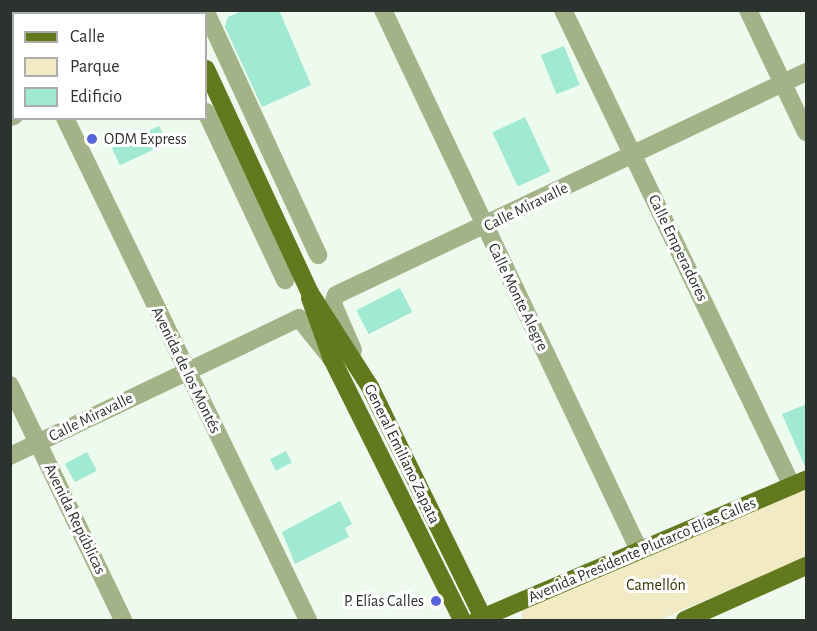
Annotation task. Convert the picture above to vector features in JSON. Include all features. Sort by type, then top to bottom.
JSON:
[{"type":"main road","name":"General Emiliano Zapata","points":[[207,71],[310,293],[370,387],[481,620]]},
{"type":"main road","name":"General Emiliano Zapata","points":[[310,293],[314,318],[332,359],[462,621]]},
{"type":"main road","name":"Avenida Presidente Plutarco Elías Calles","points":[[481,620],[799,483]]},
{"type":"main road","points":[[685,621],[807,566]]},
{"type":"street","name":"Calle Monte Alegre","points":[[383,10],[639,550]]},
{"type":"street","name":"Calle Emperadores","points":[[563,10],[632,155],[799,483]]},
{"type":"street","points":[[748,10],[807,132]]},
{"type":"street","points":[[212,13],[318,255]]},
{"type":"street","name":"Calle Miravalle","points":[[370,387],[333,297],[485,227],[807,72]]},
{"type":"street","points":[[207,113],[285,280]]},
{"type":"street","name":"Avenida de los Montés","points":[[66,120],[308,621]]},
{"type":"street","name":"Calle Miravalle","points":[[10,456],[186,370],[302,318],[332,359]]},
{"type":"street","name":"Avenida Repúblicas","points":[[10,385],[123,621]]},
{"type":"green space","name":"Camellón","points":[[806,485],[806,557],[659,620],[522,620],[522,609]]},
{"type":"building","points":[[244,10],[279,10],[311,85],[262,107],[225,27],[228,17]]},
{"type":"building","points":[[564,46],[580,85],[557,94],[541,55]]},
{"type":"building","points":[[525,117],[550,171],[518,187],[492,132]]},
{"type":"building","points":[[159,126],[167,143],[120,165],[112,148]]},
{"type":"building","points":[[400,288],[412,312],[369,334],[356,310]]},
{"type":"building","points":[[807,404],[807,469],[806,469],[782,414]]},
{"type":"building","points":[[286,451],[292,463],[276,471],[270,459]]},
{"type":"building","points":[[87,452],[97,471],[75,482],[65,464]]},
{"type":"building","points":[[340,501],[352,524],[345,528],[349,537],[295,564],[282,532]]},
{"type":"place","name":"ODM Express","points":[[92,139]]},
{"type":"place","name":"P. Elías Calles","points":[[436,601]]}]
